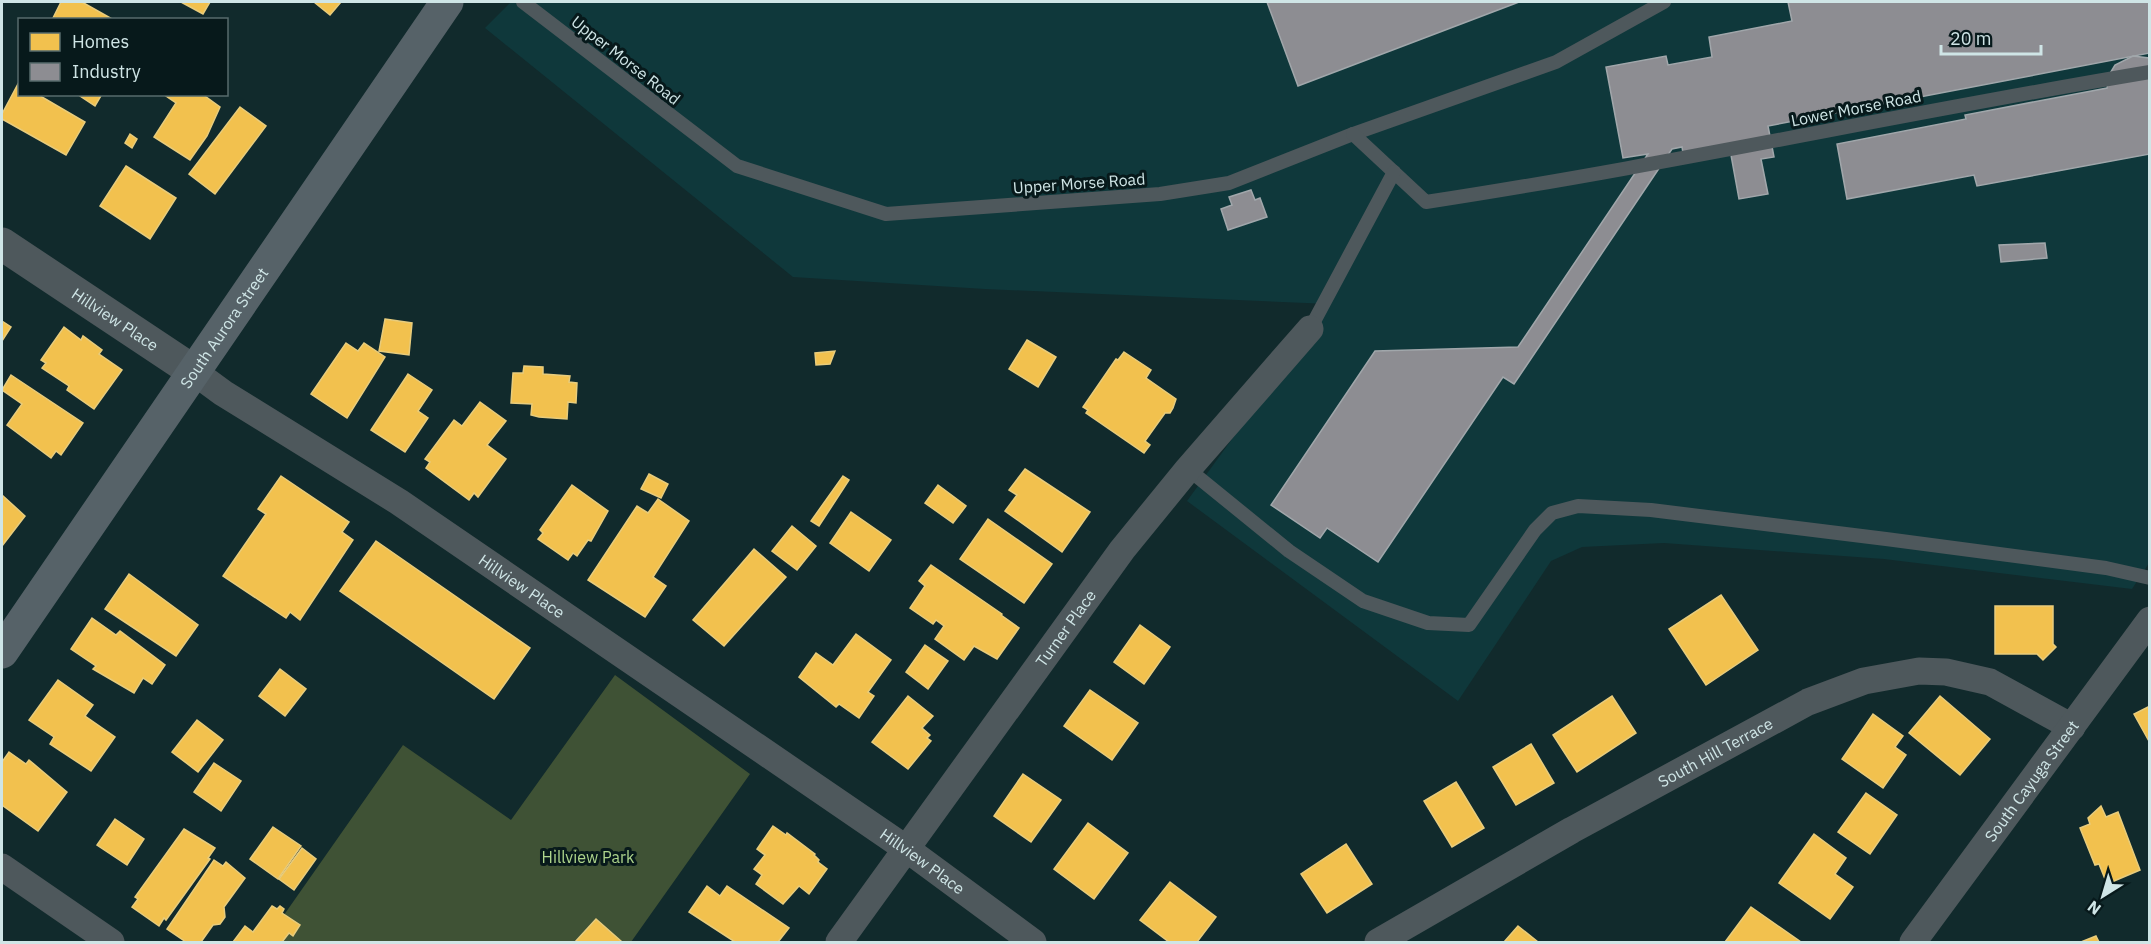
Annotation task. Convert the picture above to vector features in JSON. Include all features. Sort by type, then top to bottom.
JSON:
[{"type":"main road","name":"South Aurora Street","points":[[2,652],[447,2]]},
{"type":"street","name":"Hillview Place","points":[[2,244],[223,393],[399,502],[908,850],[1034,942]]},
{"type":"street","name":"Turner Place","points":[[839,942],[908,850],[1122,550],[1188,469],[1310,329]]},
{"type":"street","name":"South Cayuga Street","points":[[1913,942],[2150,620]]},
{"type":"street","name":"South Hill Terrace","points":[[1378,942],[1572,830],[1788,713],[1838,689],[1864,681],[1919,671],[1946,672],[1989,682],[2072,727]]},
{"type":"street","points":[[2,867],[111,942]]},
{"type":"lane","name":"Upper Morse Road","points":[[523,2],[736,166],[886,213],[1160,194],[1229,183],[1353,134],[1556,62],[1664,2]]},
{"type":"lane","name":"Lower Morse Road","points":[[1394,172],[1426,202],[1570,180],[2029,92],[2150,72]]},
{"type":"lane","points":[[1310,329],[1394,172],[1353,134]]},
{"type":"lane","points":[[1188,469],[1289,551],[1363,601],[1428,623],[1469,625],[1535,530],[1552,513],[1578,506],[1651,510],[1886,538],[2106,568],[2150,578]]},
{"type":"shaded area","points":[[511,2],[2149,2],[2149,563],[2132,589],[1884,559],[1664,543],[1582,547],[1551,561],[1458,701],[1187,501],[1330,304],[985,289],[793,277],[485,28]]},
{"type":"green space","name":"Hillview Park","points":[[615,675],[750,774],[631,942],[265,942],[403,745],[511,820]]},
{"type":"building: Homes","points":[[61,2],[82,2],[110,18],[53,18]]},
{"type":"building: Homes","points":[[181,2],[210,2],[203,14]]},
{"type":"building: Homes","points":[[314,2],[341,2],[330,15]]},
{"type":"building: Homes","points":[[18,84],[18,96],[40,96],[85,122],[66,155],[2,119],[2,114]]},
{"type":"building: Homes","points":[[80,96],[101,96],[95,106]]},
{"type":"building: Homes","points":[[166,96],[205,96],[220,107],[207,136],[190,160],[154,137],[176,103]]},
{"type":"building: Homes","points":[[240,107],[266,126],[215,194],[189,174]]},
{"type":"building: Homes","points":[[130,134],[137,139],[132,148],[125,143]]},
{"type":"building: Homes","points":[[126,166],[176,198],[150,239],[100,206]]},
{"type":"building: Homes","points":[[385,319],[412,323],[409,355],[379,351]]},
{"type":"building: Homes","points":[[2,321],[11,327],[2,341]]},
{"type":"building: Homes","points":[[64,327],[81,340],[83,336],[102,350],[99,354],[122,370],[94,409],[67,390],[69,386],[42,368],[46,363],[41,360]]},
{"type":"building: Homes","points":[[1027,340],[1056,357],[1038,387],[1009,369]]},
{"type":"building: Homes","points":[[346,343],[358,351],[364,343],[385,357],[347,418],[311,394]]},
{"type":"building: Homes","points":[[835,351],[830,364],[816,365],[815,353]]},
{"type":"building: Homes","points":[[1124,352],[1151,370],[1146,378],[1176,399],[1170,413],[1165,413],[1145,441],[1150,445],[1144,453],[1086,413],[1088,410],[1083,407],[1116,359],[1118,360]]},
{"type":"building: Homes","points":[[524,366],[543,367],[543,374],[570,376],[569,382],[577,383],[576,403],[568,402],[567,419],[531,415],[532,404],[511,403],[513,373],[523,373]]},
{"type":"building: Homes","points":[[408,374],[432,390],[418,411],[428,418],[405,452],[371,430]]},
{"type":"building: Homes","points":[[11,375],[83,423],[61,455],[56,451],[51,458],[7,425],[22,404],[2,390]]},
{"type":"building: Homes","points":[[480,402],[506,421],[487,445],[506,459],[478,497],[474,493],[469,500],[426,468],[430,462],[425,459],[454,420],[462,426]]},
{"type":"building: Homes","points":[[1025,469],[1090,512],[1062,552],[1005,511],[1017,495],[1009,490]]},
{"type":"building: Homes","points":[[649,474],[668,484],[661,498],[641,489]]},
{"type":"building: Homes","points":[[281,476],[349,522],[342,532],[353,540],[300,620],[290,612],[286,618],[223,576],[266,514],[258,509]]},
{"type":"building: Homes","points":[[843,476],[849,480],[819,526],[811,521]]},
{"type":"building: Homes","points":[[572,485],[608,511],[591,541],[588,540],[577,556],[573,553],[568,560],[538,539],[543,533],[540,530]]},
{"type":"building: Homes","points":[[938,485],[966,506],[953,523],[925,503]]},
{"type":"building: Homes","points":[[2,495],[25,516],[2,546]]},
{"type":"building: Homes","points":[[658,499],[689,521],[653,577],[666,586],[645,617],[588,580],[637,506],[648,513]]},
{"type":"building: Homes","points":[[851,512],[891,540],[869,571],[830,543]]},
{"type":"building: Homes","points":[[988,519],[1052,564],[1024,603],[960,559]]},
{"type":"building: Homes","points":[[792,526],[816,546],[797,570],[772,551]]},
{"type":"building: Homes","points":[[376,541],[530,648],[494,699],[340,591]]},
{"type":"building: Homes","points":[[754,549],[786,577],[724,646],[693,620]]},
{"type":"building: Homes","points":[[931,565],[1019,628],[997,659],[974,646],[964,660],[935,639],[944,626],[936,620],[933,624],[910,608],[925,586],[919,581]]},
{"type":"building: Homes","points":[[129,574],[198,625],[176,656],[105,609]]},
{"type":"building: Homes","points":[[1721,595],[1758,650],[1706,685],[1669,629]]},
{"type":"building: Homes","points":[[1995,606],[2053,606],[2053,644],[2056,647],[2043,660],[2037,654],[1995,654]]},
{"type":"building: Homes","points":[[92,618],[116,635],[120,631],[165,665],[152,684],[143,678],[134,693],[93,669],[96,666],[71,649]]},
{"type":"building: Homes","points":[[1140,625],[1170,647],[1144,684],[1114,662]]},
{"type":"building: Homes","points":[[856,634],[891,660],[868,692],[874,696],[859,718],[839,704],[836,707],[799,677],[816,653],[833,665]]},
{"type":"building: Homes","points":[[925,645],[948,661],[928,689],[906,672]]},
{"type":"building: Homes","points":[[280,669],[306,689],[285,716],[259,696]]},
{"type":"building: Homes","points":[[58,680],[93,705],[85,716],[115,737],[91,771],[50,744],[54,737],[29,720]]},
{"type":"building: Homes","points":[[1090,690],[1138,723],[1112,760],[1064,726]]},
{"type":"building: Homes","points":[[908,696],[933,716],[922,728],[930,735],[927,738],[931,741],[908,769],[872,742]]},
{"type":"building: Homes","points":[[1612,696],[1636,733],[1577,772],[1553,735]]},
{"type":"building: Homes","points":[[1940,696],[1990,739],[1960,775],[1909,733]]},
{"type":"building: Homes","points":[[2150,706],[2150,743],[2134,714]]},
{"type":"building: Homes","points":[[1873,714],[1903,736],[1895,747],[1906,755],[1883,788],[1842,759]]},
{"type":"building: Homes","points":[[197,720],[223,740],[198,772],[172,752]]},
{"type":"building: Homes","points":[[1531,744],[1554,783],[1516,805],[1493,767]]},
{"type":"building: Homes","points":[[9,752],[26,764],[29,760],[67,792],[38,831],[2,805],[2,762]]},
{"type":"building: Homes","points":[[214,763],[241,781],[221,811],[194,792]]},
{"type":"building: Homes","points":[[1023,774],[1061,800],[1031,842],[994,816]]},
{"type":"building: Homes","points":[[1456,782],[1484,828],[1452,847],[1424,801]]},
{"type":"building: Homes","points":[[1866,793],[1897,815],[1870,854],[1838,832]]},
{"type":"building: Homes","points":[[2101,806],[2106,817],[2118,812],[2140,870],[2107,884],[2099,864],[2095,865],[2080,828],[2090,824],[2088,818]]},
{"type":"building: Homes","points":[[115,819],[144,839],[127,865],[97,845]]},
{"type":"building: Homes","points":[[1088,823],[1128,853],[1094,899],[1054,869]]},
{"type":"building: Homes","points":[[773,826],[786,835],[787,833],[815,854],[818,862],[827,869],[809,894],[799,886],[783,904],[756,884],[762,875],[754,869],[765,855],[757,849]]},
{"type":"building: Homes","points":[[273,827],[301,846],[278,879],[250,859]]},
{"type":"building: Homes","points":[[184,829],[215,848],[208,858],[210,859],[166,920],[164,918],[159,926],[132,907],[138,899],[135,897]]},
{"type":"building: Homes","points":[[1814,834],[1846,858],[1835,874],[1853,887],[1830,919],[1779,883]]},
{"type":"building: Homes","points":[[1346,844],[1372,884],[1327,913],[1301,874]]},
{"type":"building: Homes","points":[[302,848],[316,859],[294,890],[279,879]]},
{"type":"building: Homes","points":[[214,860],[223,866],[226,862],[245,878],[224,907],[225,917],[220,924],[213,925],[201,942],[186,942],[167,929]]},
{"type":"building: Homes","points":[[1170,882],[1216,917],[1197,942],[1169,942],[1140,920]]},
{"type":"building: Homes","points":[[707,886],[720,896],[727,886],[789,928],[778,942],[735,942],[689,912]]},
{"type":"building: Homes","points":[[272,906],[277,909],[280,906],[284,909],[282,913],[300,925],[293,936],[289,933],[282,942],[233,942],[245,926],[253,932]]},
{"type":"building: Homes","points":[[1751,907],[1801,942],[1725,942]]},
{"type":"building: Homes","points":[[596,919],[621,941],[575,942]]},
{"type":"building: Homes","points":[[1518,926],[1538,942],[1504,942]]},
{"type":"building: Homes","points":[[2096,936],[2099,942],[2081,942]]},
{"type":"building: Industry","points":[[1267,2],[1519,2],[1298,86]]},
{"type":"building: Industry","points":[[1788,2],[2150,2],[2150,53],[1768,126],[1774,157],[1761,159],[1768,194],[1739,199],[1729,144],[1683,153],[1682,147],[1672,149],[1514,384],[1503,377],[1378,562],[1327,528],[1320,538],[1271,505],[1375,351],[1518,347],[1648,154],[1623,158],[1606,67],[1666,56],[1668,65],[1712,57],[1709,37],[1792,21]]},
{"type":"building: Industry","points":[[2133,56],[2149,58],[2150,154],[1977,186],[1974,175],[1847,199],[1837,144],[1966,119],[1965,115],[2107,88],[2109,75],[2115,65]]},
{"type":"building: Industry","points":[[1251,190],[1255,200],[1260,198],[1267,217],[1228,230],[1221,209],[1232,205],[1229,197]]},
{"type":"building: Industry","points":[[2045,243],[2047,258],[2001,262],[1999,245]]}]
